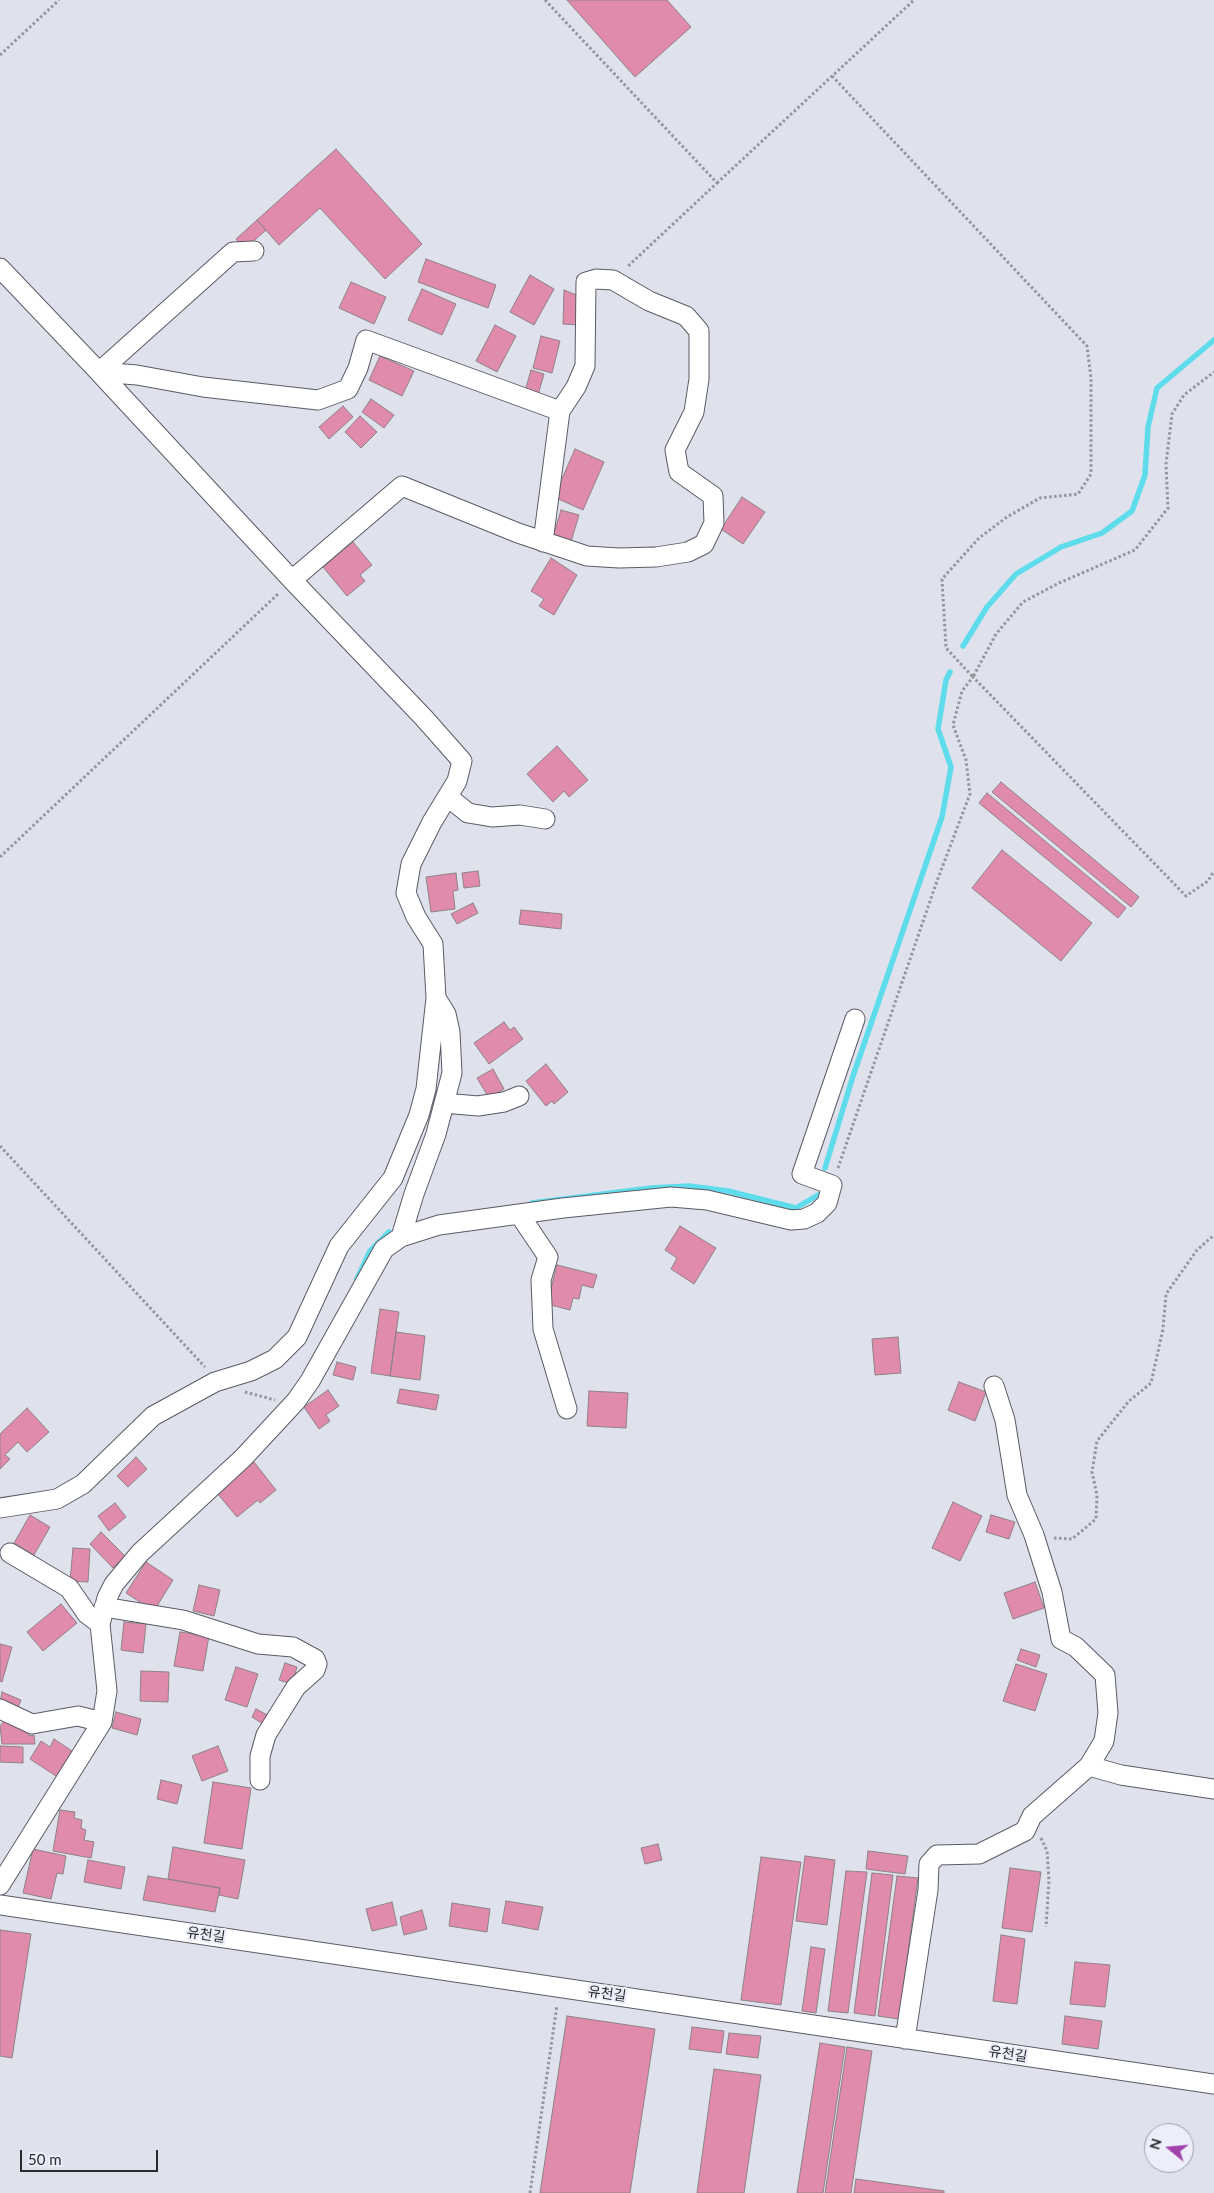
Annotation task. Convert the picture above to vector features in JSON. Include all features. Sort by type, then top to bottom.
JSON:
[{"type":"street","points":[[99,372],[233,252],[254,251]]},
{"type":"street","points":[[0,268],[462,761],[457,781],[432,822],[411,864],[406,893],[416,917],[433,944],[436,998],[426,1088],[419,1115],[393,1178],[339,1246],[297,1337],[275,1359],[251,1371],[215,1382],[153,1416],[83,1484],[57,1499],[0,1508]]},
{"type":"street","points":[[292,580],[402,486],[543,542],[587,556],[656,558],[688,552],[704,544],[714,524],[714,496],[678,472],[676,450],[694,412],[699,379],[699,331],[686,316],[649,301],[614,280],[596,279],[586,282],[584,366],[576,387],[560,411],[543,542]]},
{"type":"street","points":[[99,372],[137,375],[203,387],[318,400],[348,389],[358,368],[366,340],[560,411]]},
{"type":"street","points":[[448,797],[468,813],[492,817],[520,815],[545,819]]},
{"type":"street","points":[[401,1236],[436,1134],[452,1073],[450,1032],[446,1014],[436,998]]},
{"type":"street","points":[[0,1885],[102,1722],[107,1691],[102,1615],[114,1584],[140,1553],[250,1451],[292,1406],[310,1381],[384,1249],[401,1236],[440,1225],[671,1197],[707,1200],[791,1220],[804,1219],[817,1213],[827,1203],[832,1185],[802,1174],[855,1019]]},
{"type":"street","points":[[444,1103],[478,1106],[504,1102],[519,1096]]},
{"type":"street","points":[[519,1214],[548,1257],[541,1280],[544,1329],[567,1408]]},
{"type":"street","points":[[905,2039],[928,1890],[928,1864],[937,1855],[979,1854],[1025,1831],[1032,1816],[1089,1766],[1104,1741],[1108,1712],[1106,1675],[1076,1647],[1061,1639],[1052,1592],[1034,1536],[1017,1495],[1005,1420],[994,1386]]},
{"type":"street","points":[[10,1553],[69,1588],[87,1614],[183,1620],[258,1644],[293,1647],[315,1659],[317,1664],[316,1670],[296,1687],[266,1736],[260,1756],[260,1780]]},
{"type":"street","points":[[0,1709],[32,1724],[78,1716],[102,1722]]},
{"type":"street","points":[[1089,1766],[1120,1775],[1214,1790]]},
{"type":"street","name":"유천길","points":[[0,1905],[1214,2084]]},
{"type":"path","points":[[0,55],[59,0]]},
{"type":"path","points":[[544,0],[717,183]]},
{"type":"path","points":[[614,280],[914,0]]},
{"type":"path","points":[[832,76],[1087,346],[1091,378],[1091,474],[1078,494],[1040,498],[1007,517],[979,538],[942,579],[946,648],[1186,896],[1208,881],[1214,871]]},
{"type":"path","points":[[832,1185],[937,881],[970,794],[966,760],[954,725],[962,691],[973,677],[996,634],[1024,602],[1059,583],[1135,550],[1168,508],[1166,464],[1172,414],[1184,395],[1214,372]]},
{"type":"path","points":[[0,857],[292,580]]},
{"type":"path","points":[[0,1146],[188,1347],[215,1382]]},
{"type":"path","points":[[1034,1536],[1072,1539],[1096,1519],[1097,1495],[1092,1472],[1098,1441],[1129,1401],[1151,1383],[1160,1345],[1166,1294],[1197,1250],[1214,1235]]},
{"type":"path","points":[[242,1392],[267,1397],[292,1406]]},
{"type":"path","points":[[1025,1831],[1040,1835],[1047,1850],[1049,1880],[1046,1927]]},
{"type":"path","points":[[530,2193],[560,1987]]},
{"type":"building","points":[[567,0],[667,0],[691,27],[635,77]]},
{"type":"building","points":[[336,149],[422,244],[385,279],[320,208],[279,245],[257,220]]},
{"type":"building","points":[[257,220],[266,230],[245,249],[236,239]]},
{"type":"building","points":[[426,259],[496,285],[488,308],[418,282]]},
{"type":"building","points":[[530,275],[554,289],[534,325],[510,312]]},
{"type":"building","points":[[351,282],[386,297],[374,324],[339,308]]},
{"type":"building","points":[[422,289],[456,304],[442,335],[408,320]]},
{"type":"building","points":[[564,290],[579,296],[578,325],[563,324]]},
{"type":"building","points":[[495,325],[516,336],[497,372],[476,361]]},
{"type":"building","points":[[541,336],[560,341],[552,373],[533,368]]},
{"type":"building","points":[[380,356],[414,371],[402,396],[369,380]]},
{"type":"building","points":[[531,370],[544,374],[538,395],[525,391]]},
{"type":"building","points":[[371,399],[394,415],[384,428],[362,412]]},
{"type":"building","points":[[343,406],[353,417],[329,439],[319,427]]},
{"type":"building","points":[[360,416],[377,432],[361,448],[345,432]]},
{"type":"building","points":[[575,449],[604,462],[583,510],[554,497]]},
{"type":"building","points":[[742,497],[765,512],[743,544],[721,529]]},
{"type":"building","points":[[561,510],[579,515],[570,545],[552,540]]},
{"type":"building","points":[[353,542],[372,565],[360,575],[365,581],[347,596],[323,567]]},
{"type":"building","points":[[551,558],[577,575],[554,615],[539,606],[544,599],[531,591]]},
{"type":"building","points":[[557,746],[588,780],[569,797],[564,791],[553,802],[527,774]]},
{"type":"building","points":[[1001,782],[1139,897],[1131,907],[992,792]]},
{"type":"building","points":[[987,793],[1126,908],[1118,918],[979,803]]},
{"type":"building","points":[[1002,850],[1092,923],[1061,961],[972,888]]},
{"type":"building","points":[[478,871],[480,886],[464,888],[462,873]]},
{"type":"building","points":[[456,873],[458,890],[453,891],[455,909],[431,912],[426,877]]},
{"type":"building","points":[[473,903],[478,913],[457,924],[451,914]]},
{"type":"building","points":[[521,910],[562,914],[561,929],[519,924]]},
{"type":"building","points":[[504,1022],[510,1030],[514,1027],[523,1039],[489,1064],[474,1043]]},
{"type":"building","points":[[546,1064],[568,1092],[554,1104],[552,1101],[546,1106],[526,1081]]},
{"type":"building","points":[[493,1069],[504,1089],[489,1098],[477,1078]]},
{"type":"building","points":[[680,1226],[716,1248],[694,1284],[671,1269],[677,1258],[665,1250]]},
{"type":"building","points":[[557,1265],[597,1275],[593,1288],[582,1285],[579,1299],[573,1298],[570,1310],[547,1304]]},
{"type":"building","points":[[380,1309],[399,1312],[390,1376],[371,1373]]},
{"type":"building","points":[[396,1332],[425,1336],[420,1380],[390,1376]]},
{"type":"building","points":[[898,1337],[901,1373],[875,1375],[872,1339]]},
{"type":"building","points":[[337,1362],[356,1367],[353,1380],[333,1375]]},
{"type":"building","points":[[959,1382],[986,1392],[975,1421],[948,1410]]},
{"type":"building","points":[[400,1389],[439,1395],[436,1410],[397,1403]]},
{"type":"building","points":[[328,1390],[339,1406],[326,1415],[330,1421],[319,1429],[304,1407]]},
{"type":"building","points":[[589,1391],[628,1393],[626,1428],[587,1426]]},
{"type":"building","points":[[27,1408],[49,1432],[27,1452],[18,1442],[5,1455],[10,1459],[0,1469],[0,1434]]},
{"type":"building","points":[[136,1457],[147,1469],[128,1487],[117,1476]]},
{"type":"building","points":[[254,1462],[276,1490],[260,1503],[258,1500],[237,1517],[217,1493]]},
{"type":"building","points":[[953,1502],[982,1516],[960,1561],[932,1548]]},
{"type":"building","points":[[115,1503],[126,1517],[109,1531],[98,1516]]},
{"type":"building","points":[[30,1515],[50,1527],[34,1555],[14,1543]]},
{"type":"building","points":[[991,1515],[1015,1522],[1009,1539],[986,1532]]},
{"type":"building","points":[[101,1532],[125,1556],[113,1568],[90,1544]]},
{"type":"building","points":[[73,1548],[90,1549],[88,1582],[70,1581]]},
{"type":"building","points":[[146,1562],[173,1580],[154,1611],[126,1593]]},
{"type":"building","points":[[1035,1582],[1044,1608],[1013,1619],[1004,1593]]},
{"type":"building","points":[[199,1585],[220,1590],[214,1616],[193,1611]]},
{"type":"building","points":[[61,1604],[77,1623],[43,1651],[27,1632]]},
{"type":"building","points":[[124,1622],[146,1624],[143,1653],[121,1650]]},
{"type":"building","points":[[180,1632],[209,1636],[203,1671],[174,1666]]},
{"type":"building","points":[[0,1644],[12,1647],[2,1682],[0,1681]]},
{"type":"building","points":[[1021,1649],[1040,1655],[1036,1667],[1017,1660]]},
{"type":"building","points":[[285,1663],[297,1667],[292,1684],[279,1680]]},
{"type":"building","points":[[1016,1664],[1047,1674],[1035,1711],[1003,1701]]},
{"type":"building","points":[[236,1667],[258,1674],[247,1707],[225,1700]]},
{"type":"building","points":[[141,1671],[169,1672],[168,1702],[140,1701]]},
{"type":"building","points":[[2,1692],[21,1700],[17,1710],[0,1703]]},
{"type":"building","points":[[256,1709],[273,1718],[268,1727],[252,1717]]},
{"type":"building","points":[[116,1712],[141,1719],[137,1735],[112,1728]]},
{"type":"building","points":[[6,1719],[29,1729],[29,1736],[34,1735],[35,1744],[2,1744],[0,1726]]},
{"type":"building","points":[[54,1739],[75,1753],[59,1778],[30,1759],[41,1741],[50,1747]]},
{"type":"building","points":[[0,1746],[23,1747],[23,1763],[0,1762]]},
{"type":"building","points":[[218,1746],[228,1771],[202,1781],[192,1756]]},
{"type":"building","points":[[161,1780],[182,1785],[177,1804],[157,1799]]},
{"type":"building","points":[[213,1782],[251,1788],[242,1849],[204,1843]]},
{"type":"building","points":[[60,1810],[75,1812],[74,1818],[82,1820],[81,1828],[86,1830],[84,1840],[94,1842],[91,1858],[53,1851]]},
{"type":"building","points":[[658,1844],[662,1860],[645,1864],[641,1848]]},
{"type":"building","points":[[173,1847],[245,1860],[238,1899],[219,1895],[220,1888],[168,1879]]},
{"type":"building","points":[[33,1849],[66,1856],[63,1874],[57,1873],[51,1899],[23,1893]]},
{"type":"building","points":[[868,1851],[908,1856],[905,1874],[866,1869]]},
{"type":"building","points":[[805,1856],[835,1860],[827,1925],[796,1921]]},
{"type":"building","points":[[761,1857],[801,1862],[781,2005],[741,2000]]},
{"type":"building","points":[[88,1860],[125,1867],[121,1889],[84,1882]]},
{"type":"building","points":[[1010,1868],[1041,1872],[1032,1932],[1002,1928]]},
{"type":"building","points":[[846,1871],[867,1872],[848,2013],[828,2011]]},
{"type":"building","points":[[872,1873],[893,1875],[875,2016],[854,2013]]},
{"type":"building","points":[[148,1876],[220,1888],[215,1912],[143,1900]]},
{"type":"building","points":[[897,1876],[918,1878],[899,2019],[878,2016]]},
{"type":"building","points":[[506,1901],[543,1907],[538,1930],[502,1923]]},
{"type":"building","points":[[392,1902],[397,1925],[372,1931],[366,1909]]},
{"type":"building","points":[[452,1903],[490,1909],[487,1932],[449,1926]]},
{"type":"building","points":[[422,1910],[427,1929],[404,1935],[400,1917]]},
{"type":"building","points":[[0,1930],[31,1934],[12,2058],[0,2056]]},
{"type":"building","points":[[1001,1935],[1025,1939],[1017,2004],[993,2001]]},
{"type":"building","points":[[811,1947],[825,1949],[816,2013],[802,2011]]},
{"type":"building","points":[[1075,1962],[1110,1965],[1105,2007],[1070,2004]]},
{"type":"building","points":[[567,2016],[655,2029],[630,2193],[540,2193]]},
{"type":"building","points":[[1065,2016],[1102,2021],[1098,2049],[1062,2044]]},
{"type":"building","points":[[692,2027],[724,2031],[721,2053],[689,2049]]},
{"type":"building","points":[[729,2033],[761,2036],[758,2058],[726,2054]]},
{"type":"building","points":[[820,2043],[845,2047],[823,2193],[797,2193]]},
{"type":"building","points":[[847,2047],[872,2051],[851,2193],[825,2193]]},
{"type":"building","points":[[714,2069],[761,2075],[744,2193],[697,2193]]},
{"type":"building","points":[[856,2179],[944,2191],[944,2193],[854,2193]]},
{"type":"waterway","points":[[963,646],[987,607],[1016,574],[1061,547],[1102,533],[1132,511],[1145,475],[1148,427],[1157,388],[1214,340]]},
{"type":"waterway","points":[[825,1168],[853,1076],[942,817],[951,767],[938,729],[946,680],[950,672]]},
{"type":"waterway","points":[[532,1203],[651,1188],[689,1186],[728,1191],[796,1208],[818,1195]]},
{"type":"waterway","points":[[357,1279],[370,1251],[389,1232]]}]
